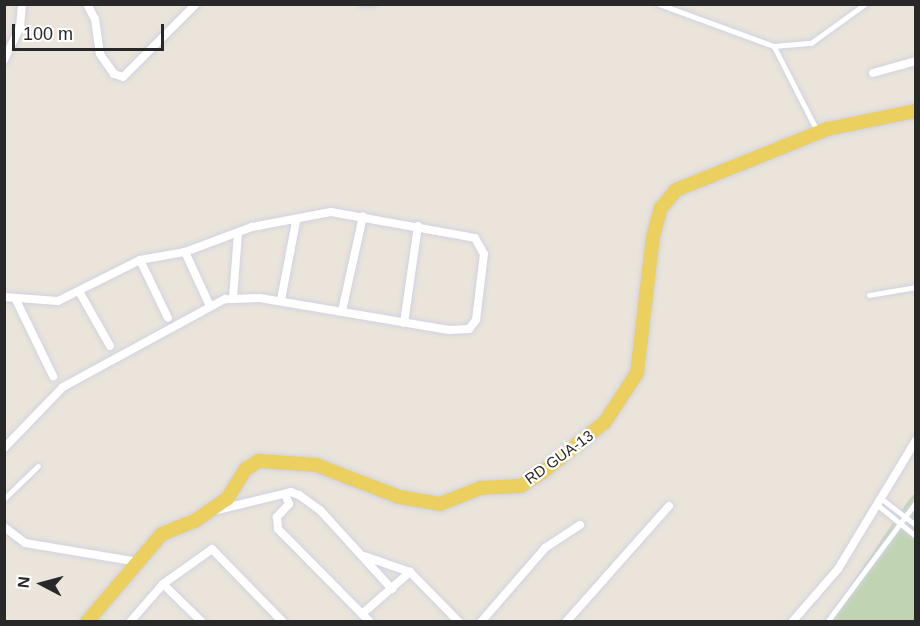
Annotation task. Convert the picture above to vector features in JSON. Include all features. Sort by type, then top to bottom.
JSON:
[{"type":"main road","name":"RD GUA-13","points":[[87,621],[162,534],[209,512],[258,461],[316,465],[399,497],[440,504],[481,488],[520,486],[544,471],[605,422],[637,373],[653,237],[661,208],[676,190],[818,132],[915,111]]},
{"type":"street","points":[[4,60],[20,27],[22,4]]},
{"type":"street","points":[[87,4],[95,19],[100,54],[114,74],[123,77],[196,4]]},
{"type":"street","points":[[873,73],[915,62]]},
{"type":"street","points":[[4,297],[16,300],[58,301],[80,293],[140,260],[185,252],[238,233],[331,212],[418,226],[482,244],[476,320],[469,329],[449,330],[281,300],[233,297],[209,304],[161,337],[63,387],[4,448]]},
{"type":"street","points":[[342,311],[363,216]]},
{"type":"street","points":[[281,300],[296,221]]},
{"type":"street","points":[[404,323],[418,226]]},
{"type":"street","points":[[233,297],[238,233]]},
{"type":"street","points":[[185,252],[209,304]]},
{"type":"street","points":[[140,260],[168,318]]},
{"type":"street","points":[[80,293],[110,346]]},
{"type":"street","points":[[16,300],[53,376]]},
{"type":"street","points":[[792,621],[838,569],[915,440]]},
{"type":"street","points":[[209,512],[285,494],[299,495],[320,510],[364,555],[392,589]]},
{"type":"street","points":[[285,494],[289,504],[277,516],[278,529],[370,621]]},
{"type":"street","points":[[566,621],[669,506]]},
{"type":"street","points":[[481,621],[546,548],[580,525]]},
{"type":"street","points":[[4,527],[25,543],[138,562]]},
{"type":"street","points":[[130,621],[164,584],[212,549],[283,621]]},
{"type":"street","points":[[364,555],[410,572],[459,621]]},
{"type":"street","points":[[362,614],[410,572]]},
{"type":"street","points":[[164,584],[202,621]]},
{"type":"lane","points":[[361,4],[374,4]]},
{"type":"lane","points":[[658,4],[774,46],[811,43],[865,4]]},
{"type":"lane","points":[[774,46],[818,132]]},
{"type":"lane","points":[[869,295],[915,287]]},
{"type":"lane","points":[[4,499],[38,466]]},
{"type":"lane","points":[[880,502],[915,525]]},
{"type":"lane","points":[[880,502],[915,536]]},
{"type":"lane","points":[[827,621],[899,520],[915,502]]},
{"type":"green space","points":[[915,493],[915,621],[826,622],[906,504]]}]
